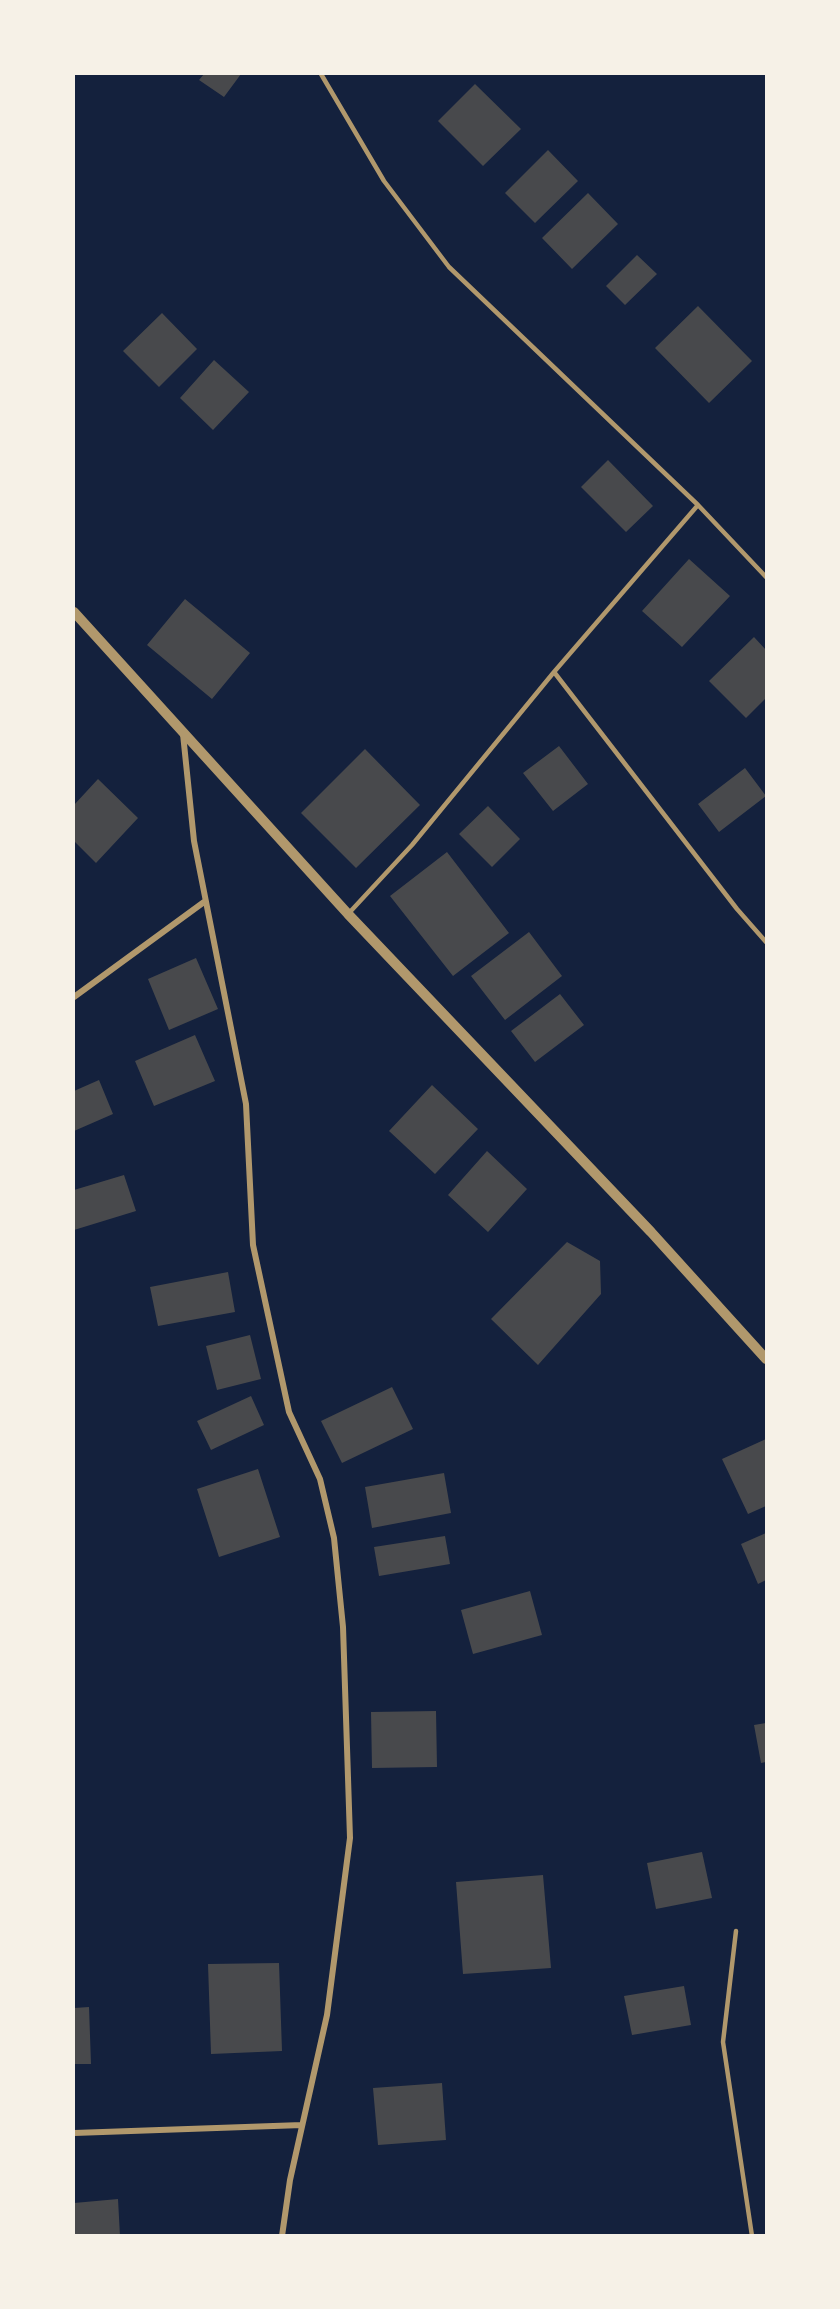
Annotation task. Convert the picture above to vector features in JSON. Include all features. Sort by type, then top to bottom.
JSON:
[{"type":"street","points":[[74,612],[348,914],[651,1232],[766,1359]]},
{"type":"street","points":[[183,734],[194,841],[204,902],[223,982],[246,1104],[253,1245],[289,1412],[320,1479],[333,1538],[343,1627],[350,1838],[327,2015],[290,2180],[282,2235]]},
{"type":"street","points":[[74,997],[204,902]]},
{"type":"street","points":[[74,2133],[302,2125]]},
{"type":"lane","points":[[321,74],[384,181],[449,267],[698,505],[766,577]]},
{"type":"lane","points":[[348,914],[412,845],[554,672],[698,505]]},
{"type":"lane","points":[[554,672],[737,909],[766,942]]},
{"type":"lane","points":[[736,1931],[723,2042],[752,2235]]},
{"type":"building","points":[[204,74],[241,74],[224,97],[199,80]]},
{"type":"building","points":[[475,84],[521,129],[483,166],[438,121]]},
{"type":"building","points":[[548,150],[578,181],[535,223],[505,193]]},
{"type":"building","points":[[588,193],[618,224],[572,269],[542,238]]},
{"type":"building","points":[[637,255],[657,274],[625,305],[606,286]]},
{"type":"building","points":[[698,306],[752,361],[709,403],[655,348]]},
{"type":"building","points":[[162,313],[197,349],[159,387],[123,351]]},
{"type":"building","points":[[214,360],[249,392],[213,430],[180,398]]},
{"type":"building","points":[[608,460],[653,506],[626,532],[581,487]]},
{"type":"building","points":[[689,559],[730,596],[682,647],[642,611]]},
{"type":"building","points":[[185,599],[250,653],[212,699],[147,645]]},
{"type":"building","points":[[754,637],[766,650],[766,698],[746,718],[709,681]]},
{"type":"building","points":[[559,746],[588,784],[553,811],[523,773]]},
{"type":"building","points":[[365,749],[420,805],[356,868],[301,813]]},
{"type":"building","points":[[745,768],[766,796],[719,832],[698,804]]},
{"type":"building","points":[[98,779],[138,818],[96,863],[74,841],[74,805]]},
{"type":"building","points":[[488,806],[520,839],[492,867],[459,834]]},
{"type":"building","points":[[447,852],[509,933],[453,976],[390,896]]},
{"type":"building","points":[[529,932],[562,976],[505,1020],[471,976]]},
{"type":"building","points":[[196,958],[218,1009],[169,1030],[148,979]]},
{"type":"building","points":[[560,994],[584,1025],[535,1062],[511,1031]]},
{"type":"building","points":[[195,1035],[215,1081],[154,1106],[135,1061]]},
{"type":"building","points":[[99,1080],[113,1114],[74,1131],[74,1091]]},
{"type":"building","points":[[432,1085],[478,1129],[435,1174],[389,1131]]},
{"type":"building","points":[[487,1151],[527,1189],[488,1232],[448,1195]]},
{"type":"building","points":[[124,1175],[136,1211],[74,1230],[74,1190]]},
{"type":"building","points":[[567,1242],[600,1261],[601,1294],[538,1365],[491,1319]]},
{"type":"building","points":[[228,1272],[235,1312],[158,1326],[150,1287]]},
{"type":"building","points":[[250,1335],[261,1379],[217,1390],[206,1346]]},
{"type":"building","points":[[392,1387],[413,1429],[342,1463],[321,1421]]},
{"type":"building","points":[[251,1396],[264,1425],[211,1450],[197,1421]]},
{"type":"building","points":[[766,1439],[766,1506],[748,1514],[722,1459]]},
{"type":"building","points":[[258,1469],[280,1537],[219,1557],[197,1489]]},
{"type":"building","points":[[444,1473],[451,1513],[372,1528],[365,1487]]},
{"type":"building","points":[[766,1533],[766,1580],[758,1584],[741,1544]]},
{"type":"building","points":[[445,1536],[450,1564],[379,1576],[374,1547]]},
{"type":"building","points":[[530,1591],[542,1635],[473,1654],[461,1610]]},
{"type":"building","points":[[436,1711],[437,1767],[372,1768],[371,1712]]},
{"type":"building","points":[[766,1723],[766,1762],[761,1763],[754,1725]]},
{"type":"building","points":[[702,1852],[712,1898],[656,1909],[647,1863]]},
{"type":"building","points":[[543,1875],[551,1968],[463,1974],[456,1882]]},
{"type":"building","points":[[279,1963],[282,2051],[211,2054],[208,1964]]},
{"type":"building","points":[[684,1986],[691,2025],[632,2035],[624,1996]]},
{"type":"building","points":[[89,2007],[91,2064],[74,2064],[74,2008]]},
{"type":"building","points":[[442,2083],[446,2140],[378,2145],[373,2088]]},
{"type":"building","points":[[118,2199],[120,2236],[74,2236],[74,2203]]}]
